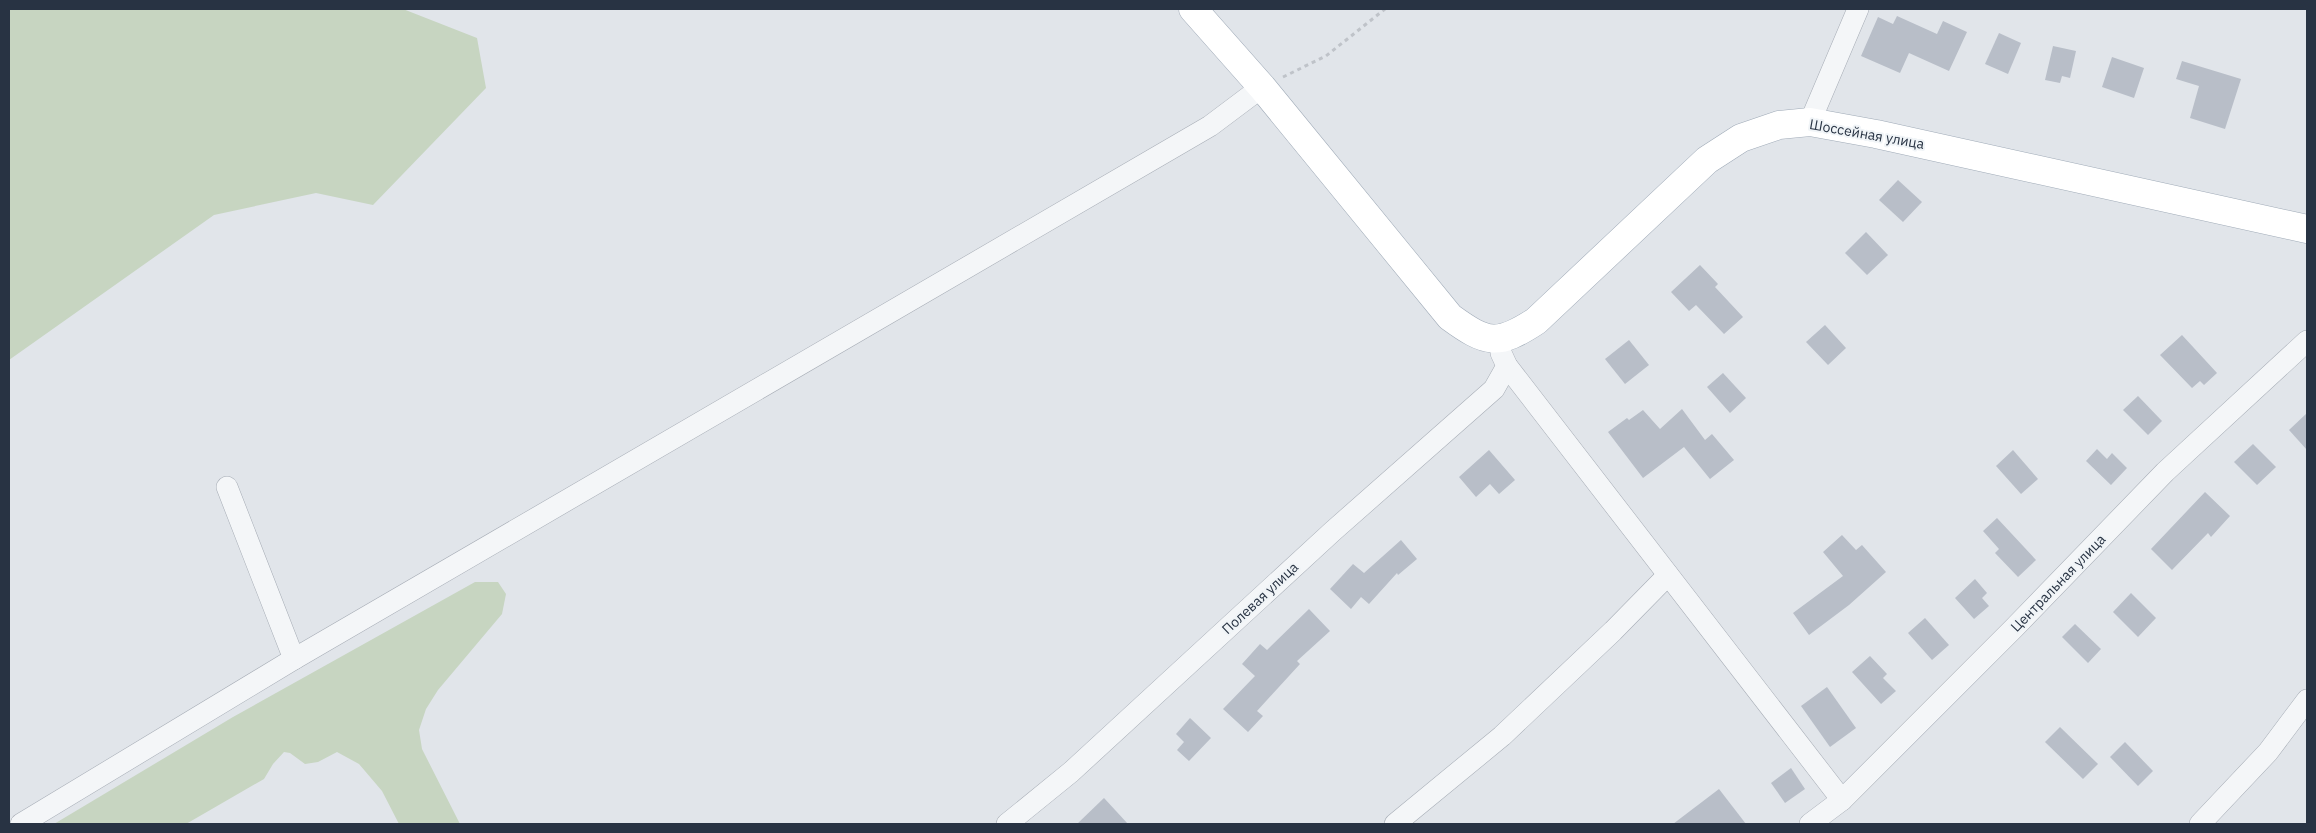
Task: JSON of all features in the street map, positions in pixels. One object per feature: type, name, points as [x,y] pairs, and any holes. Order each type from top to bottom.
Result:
[{"type":"main road","points":[[1193,9],[1262,87],[1450,317],[1474,335],[1496,339]]},
{"type":"main road","name":"Шоссейная улица","points":[[1496,339],[1515,335],[1536,321],[1707,160],[1741,138],[1779,125],[1810,122],[1876,134],[2307,229]]},
{"type":"street","points":[[1810,122],[1858,9]]},
{"type":"street","points":[[21,824],[294,660],[1210,126],[1262,87]]},
{"type":"street","points":[[1496,339],[1506,366],[1842,800]]},
{"type":"street","name":"Центральная улица","points":[[1810,824],[1842,800],[2014,628],[2165,472],[2307,341]]},
{"type":"street","name":"Полевая улица","points":[[1007,824],[1071,772],[1333,531],[1494,389],[1506,366]]},
{"type":"street","points":[[227,487],[294,660]]},
{"type":"street","points":[[1395,824],[1502,736],[1613,631],[1668,574]]},
{"type":"street","points":[[2200,824],[2268,752],[2307,700]]},
{"type":"path","points":[[1262,87],[1326,56],[1385,9]]},
{"type":"green space","points":[[9,9],[403,9],[477,38],[486,88],[373,205],[316,193],[214,215],[9,360]]},
{"type":"green space","points":[[475,582],[498,582],[506,594],[502,614],[438,690],[426,709],[419,730],[422,749],[460,824],[399,824],[382,791],[359,764],[337,752],[318,762],[305,764],[290,753],[284,752],[273,764],[264,779],[186,824],[54,824],[233,717]]},
{"type":"building","points":[[1897,16],[1937,34],[1943,21],[1967,32],[1949,71],[1909,53],[1900,73],[1861,56],[1878,17],[1893,24]]},
{"type":"building","points":[[1999,33],[2021,43],[2008,74],[1985,64]]},
{"type":"building","points":[[2053,46],[2076,51],[2070,78],[2062,76],[2060,83],[2045,80]]},
{"type":"building","points":[[2112,57],[2144,68],[2134,98],[2102,87]]},
{"type":"building","points":[[2182,61],[2241,79],[2225,129],[2190,118],[2199,86],[2176,79]]},
{"type":"building","points":[[1898,180],[1922,202],[1903,222],[1879,200]]},
{"type":"building","points":[[1866,232],[1888,255],[1867,275],[1845,253]]},
{"type":"building","points":[[1700,265],[1718,284],[1715,287],[1743,317],[1724,334],[1696,305],[1689,311],[1671,292]]},
{"type":"building","points":[[1825,325],[1846,348],[1828,365],[1806,342]]},
{"type":"building","points":[[2182,335],[2217,373],[2204,385],[2200,381],[2192,388],[2160,355]]},
{"type":"building","points":[[1629,340],[1649,365],[1625,384],[1605,359]]},
{"type":"building","points":[[1723,373],[1746,398],[1730,413],[1707,387]]},
{"type":"building","points":[[2138,396],[2162,421],[2148,435],[2123,410]]},
{"type":"building","points":[[1682,409],[1705,440],[1712,434],[1734,460],[1710,479],[1684,447],[1643,478],[1608,432],[1627,418],[1629,420],[1643,410],[1660,429]]},
{"type":"building","points":[[2307,413],[2307,450],[2289,430]]},
{"type":"building","points":[[2253,444],[2276,467],[2257,485],[2234,462]]},
{"type":"building","points":[[2097,449],[2107,459],[2112,453],[2127,468],[2111,485],[2086,461]]},
{"type":"building","points":[[1489,450],[1515,480],[1499,494],[1490,484],[1476,497],[1459,477]]},
{"type":"building","points":[[2013,450],[2038,479],[2021,494],[1996,466]]},
{"type":"building","points":[[2205,492],[2230,516],[2211,537],[2208,533],[2172,570],[2151,549]]},
{"type":"building","points":[[1997,518],[2036,560],[2018,577],[1995,553],[1999,549],[1983,531]]},
{"type":"building","points":[[1842,535],[1856,550],[1862,545],[1886,572],[1849,605],[1809,635],[1793,613],[1843,576],[1823,552]]},
{"type":"building","points":[[1401,540],[1417,559],[1398,575],[1397,573],[1369,604],[1361,597],[1351,609],[1330,589],[1353,564],[1364,573]]},
{"type":"building","points":[[1975,579],[1987,593],[1982,598],[1989,606],[1974,619],[1955,598]]},
{"type":"building","points":[[2131,593],[2156,618],[2138,637],[2113,612]]},
{"type":"building","points":[[1309,609],[1330,631],[1297,661],[1300,664],[1257,711],[1263,716],[1248,732],[1223,709],[1255,676],[1242,664],[1260,644],[1267,650]]},
{"type":"building","points":[[1925,618],[1949,645],[1932,660],[1908,633]]},
{"type":"building","points":[[2075,624],[2101,649],[2088,663],[2062,637]]},
{"type":"building","points":[[1870,656],[1887,674],[1883,678],[1896,691],[1881,704],[1852,672]]},
{"type":"building","points":[[1827,687],[1856,728],[1830,747],[1801,706]]},
{"type":"building","points":[[1190,718],[1211,738],[1189,761],[1177,750],[1184,742],[1176,734]]},
{"type":"building","points":[[2060,727],[2098,764],[2083,779],[2045,742]]},
{"type":"building","points":[[2125,742],[2153,771],[2138,786],[2110,757]]},
{"type":"building","points":[[1791,768],[1805,789],[1785,803],[1771,783]]},
{"type":"building","points":[[1719,789],[1746,824],[1673,824]]},
{"type":"building","points":[[1104,798],[1128,824],[1077,824]]}]
